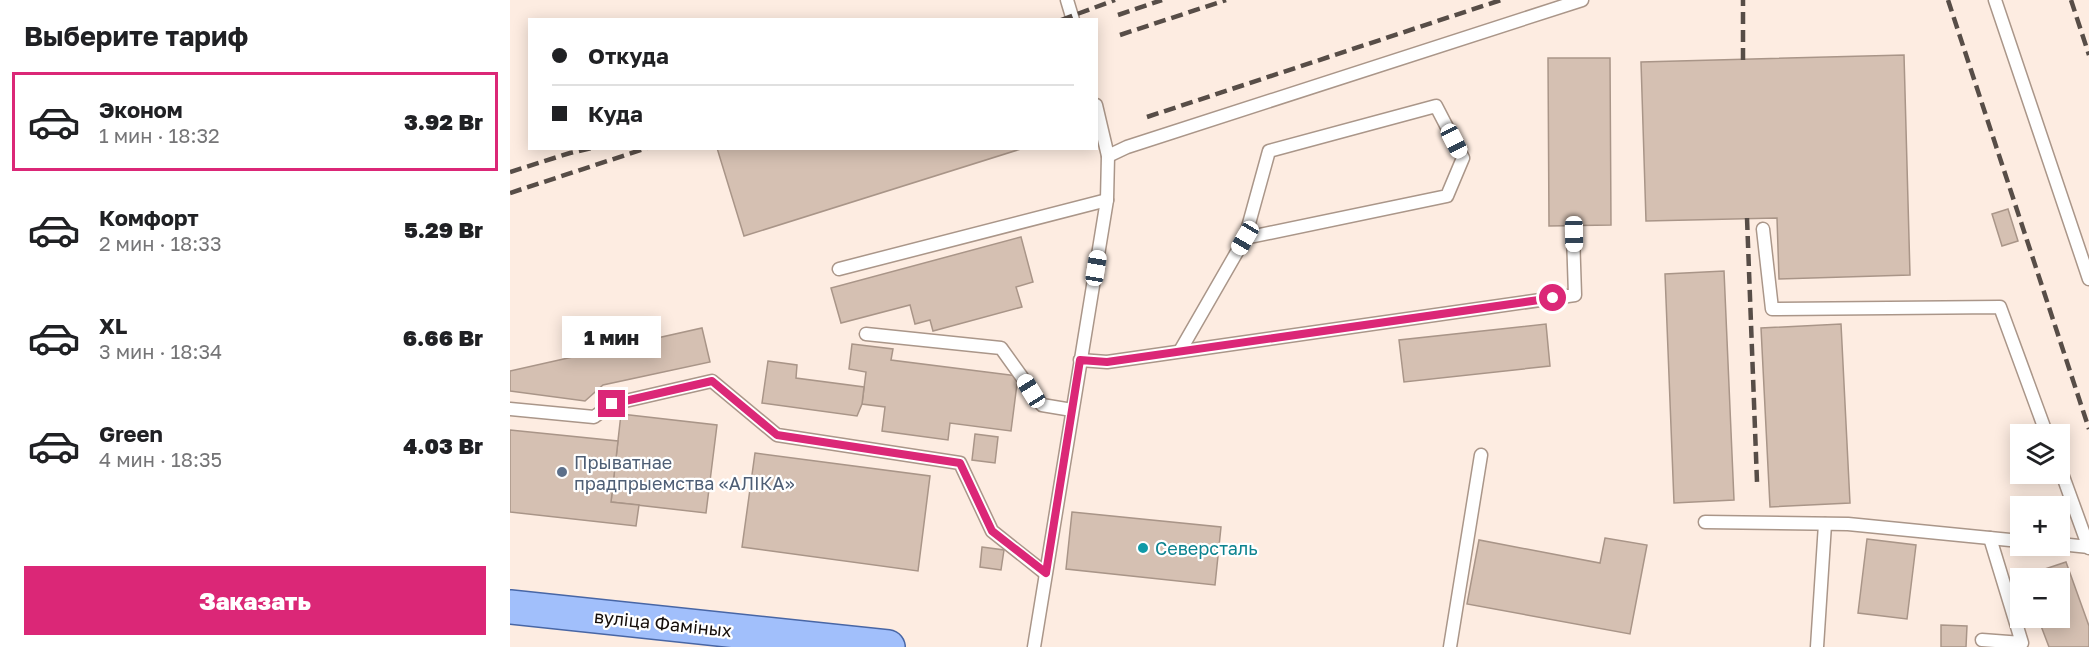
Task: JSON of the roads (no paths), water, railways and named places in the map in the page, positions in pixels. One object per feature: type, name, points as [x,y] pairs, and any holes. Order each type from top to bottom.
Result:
[{"type":"main road","name":"вуліца Фаміных","points":[[510,607],[888,647]]},
{"type":"lane","points":[[1067,0],[1072,18]]},
{"type":"lane","points":[[1108,156],[1127,147],[1582,0]]},
{"type":"lane","points":[[1995,0],[2089,279]]},
{"type":"lane","points":[[1180,351],[1245,238],[1269,151],[1436,106],[1463,158],[1447,196],[1245,238]]},
{"type":"lane","points":[[1034,647],[1107,200],[1108,156],[1098,114]]},
{"type":"lane","points":[[839,269],[1107,200]]},
{"type":"lane","points":[[1763,229],[1772,309],[2000,307],[2043,424]]},
{"type":"lane","points":[[1080,360],[1107,362],[1575,295],[1574,234]]},
{"type":"lane","points":[[866,334],[1001,348],[1042,405],[1072,410]]},
{"type":"lane","points":[[510,409],[594,417],[612,404],[712,381],[777,435],[960,463],[992,531],[1046,573]]},
{"type":"lane","points":[[1450,647],[1481,456]]},
{"type":"lane","points":[[2066,484],[2089,548],[2070,545]]},
{"type":"lane","points":[[1705,522],[1848,524],[2010,539]]},
{"type":"lane","points":[[1817,647],[1825,524]]},
{"type":"lane","points":[[1982,640],[2022,643],[1990,538]]},
{"type":"railway","points":[[1066,18],[1115,0]]},
{"type":"railway","points":[[1118,15],[1162,0]]},
{"type":"railway","points":[[1120,35],[1226,0]]},
{"type":"railway","points":[[1147,117],[1501,0]]},
{"type":"railway","points":[[1743,0],[1743,60]]},
{"type":"railway","points":[[1948,0],[2089,429]]},
{"type":"railway","points":[[2071,0],[2089,55]]},
{"type":"railway","points":[[510,172],[583,150]]},
{"type":"railway","points":[[510,193],[641,150]]},
{"type":"railway","points":[[1747,218],[1757,482]]},
{"type":"place","name":"Прыватнае прадпрыемства «АЛІКА»","points":[[562,472]]},
{"type":"place","name":"Северсталь","points":[[1143,548]]}]
